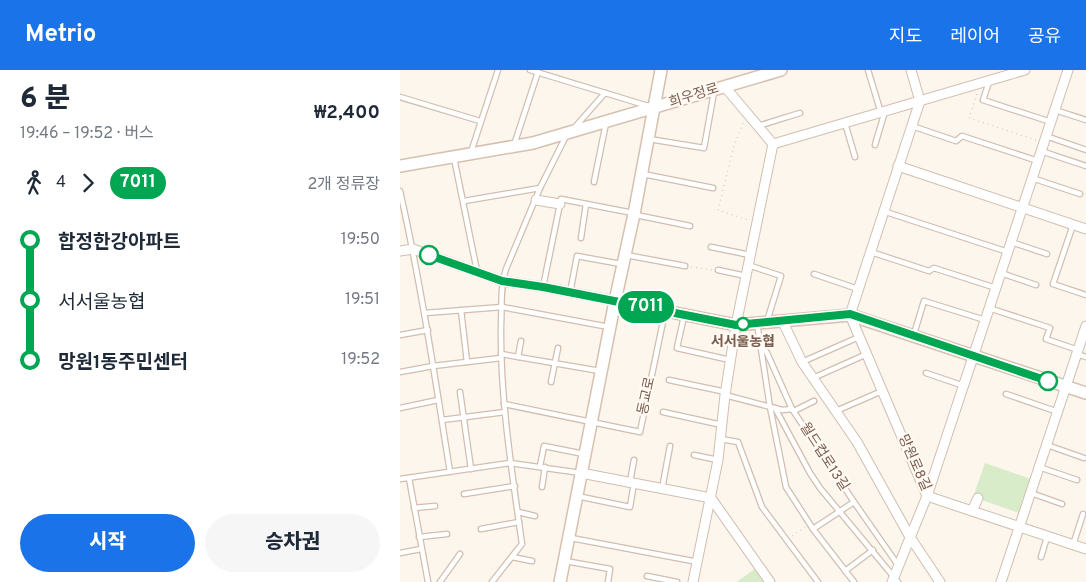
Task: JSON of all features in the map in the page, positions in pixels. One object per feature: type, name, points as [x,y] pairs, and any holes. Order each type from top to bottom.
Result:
[{"type":"street","points":[[560,582],[661,70]]},
{"type":"street","name":"희우정로","points":[[400,166],[533,143],[781,70]]},
{"type":"street","points":[[850,314],[920,100],[911,70]]},
{"type":"street","points":[[773,144],[1025,70]]},
{"type":"street","points":[[895,580],[898,565],[927,496],[1068,70]]},
{"type":"street","points":[[720,88],[749,115],[773,144]]},
{"type":"street","points":[[693,582],[718,460],[725,393],[736,325],[773,144]]},
{"type":"street","points":[[898,166],[1086,229]]},
{"type":"street","points":[[536,200],[560,204]]},
{"type":"street","points":[[400,251],[413,249],[502,281],[543,287],[736,325],[850,314],[1086,393]]},
{"type":"street","name":"망원로8길","points":[[850,314],[927,496],[1086,550]]},
{"type":"street","points":[[782,320],[802,362],[856,442],[910,537],[940,582]]},
{"type":"street","points":[[1001,582],[1058,412],[1081,353],[1086,326]]},
{"type":"street","points":[[581,473],[711,498],[770,582]]},
{"type":"street","points":[[972,511],[978,498]]},
{"type":"lane","points":[[471,154],[480,121],[498,70]]},
{"type":"lane","points":[[530,70],[654,108]]},
{"type":"lane","points":[[868,70],[883,112],[875,145]]},
{"type":"lane","points":[[514,146],[538,72]]},
{"type":"lane","points":[[984,82],[983,100],[1051,122]]},
{"type":"lane","points":[[648,139],[704,148],[720,88]]},
{"type":"lane","points":[[492,582],[522,544],[515,486],[510,463],[504,404],[501,356],[502,281],[540,188],[569,133],[605,93]]},
{"type":"lane","points":[[400,97],[480,121]]},
{"type":"lane","points":[[1055,110],[1086,120]]},
{"type":"lane","points":[[758,126],[800,113]]},
{"type":"lane","points":[[594,182],[606,122]]},
{"type":"lane","points":[[845,124],[855,157]]},
{"type":"lane","points":[[912,126],[956,141],[962,136],[1038,162]]},
{"type":"lane","points":[[1044,144],[1086,150]]},
{"type":"lane","points":[[1044,144],[1086,166]]},
{"type":"lane","points":[[454,156],[477,272]]},
{"type":"lane","points":[[642,174],[713,188]]},
{"type":"lane","points":[[1032,178],[1080,194]]},
{"type":"lane","points":[[464,201],[540,188]]},
{"type":"lane","points":[[400,191],[425,313],[450,472]]},
{"type":"lane","points":[[543,287],[561,199],[690,226]]},
{"type":"lane","points":[[581,238],[586,204]]},
{"type":"lane","points":[[883,211],[1008,252]]},
{"type":"lane","points":[[1073,225],[1053,284],[1086,295]]},
{"type":"lane","points":[[1011,242],[1046,254]]},
{"type":"lane","points":[[711,247],[750,255]]},
{"type":"lane","points":[[870,252],[929,271],[934,268],[996,288]]},
{"type":"lane","points":[[570,293],[577,256],[685,266]]},
{"type":"lane","points":[[748,265],[781,276],[762,322],[760,343],[786,487],[809,524],[854,582]]},
{"type":"lane","points":[[718,270],[746,276]]},
{"type":"lane","points":[[1001,273],[1036,285]]},
{"type":"lane","points":[[814,274],[858,289]]},
{"type":"lane","points":[[913,336],[924,301],[985,320]]},
{"type":"lane","points":[[425,313],[502,307],[610,327]]},
{"type":"lane","points":[[989,308],[1050,328],[1046,339],[1081,353]]},
{"type":"lane","points":[[461,310],[467,362]]},
{"type":"lane","name":"동교로","points":[[504,404],[640,432],[665,311]]},
{"type":"lane","points":[[684,315],[677,348],[730,360]]},
{"type":"lane","points":[[400,335],[428,330]]},
{"type":"lane","points":[[802,362],[859,337]]},
{"type":"lane","points":[[518,357],[521,341]]},
{"type":"lane","name":"월드컵로13길","points":[[760,343],[767,353],[793,410],[898,565]]},
{"type":"lane","points":[[552,382],[558,348]]},
{"type":"lane","points":[[813,378],[867,354]]},
{"type":"lane","points":[[400,372],[501,356],[518,357],[601,371]]},
{"type":"lane","points":[[926,373],[964,386]]},
{"type":"lane","points":[[670,380],[725,393],[782,410],[793,410],[814,401]]},
{"type":"lane","points":[[836,411],[882,391]]},
{"type":"lane","points":[[460,392],[471,469]]},
{"type":"lane","points":[[1006,394],[1058,412]]},
{"type":"lane","points":[[400,408],[438,400]]},
{"type":"lane","points":[[772,408],[810,473],[839,512],[873,550],[895,580]]},
{"type":"lane","points":[[442,420],[505,412]]},
{"type":"lane","points":[[663,412],[722,425]]},
{"type":"lane","points":[[721,440],[738,442],[762,507],[818,582]]},
{"type":"lane","points":[[1047,445],[1084,458]]},
{"type":"lane","points":[[542,487],[544,446],[585,454]]},
{"type":"lane","points":[[662,489],[670,446]]},
{"type":"lane","points":[[694,455],[718,460]]},
{"type":"lane","points":[[577,496],[630,507],[634,460]]},
{"type":"lane","points":[[400,480],[510,463],[581,473]]},
{"type":"lane","points":[[1039,467],[1077,480]]},
{"type":"lane","points":[[409,478],[427,582]]},
{"type":"lane","points":[[464,494],[515,486]]},
{"type":"lane","points":[[1031,494],[1062,504]]},
{"type":"lane","points":[[813,529],[854,502]]},
{"type":"lane","points":[[414,508],[435,506]]},
{"type":"lane","points":[[518,512],[535,516]]},
{"type":"lane","points":[[1073,545],[1083,514]]},
{"type":"lane","points":[[481,529],[519,522]]},
{"type":"lane","points":[[419,537],[447,534]]},
{"type":"lane","points":[[1041,557],[1047,537]]},
{"type":"lane","points":[[569,538],[698,562]]},
{"type":"lane","points":[[400,553],[421,549]]},
{"type":"lane","points":[[845,571],[873,550]]},
{"type":"lane","points":[[440,582],[460,554]]},
{"type":"lane","points":[[512,557],[532,561]]},
{"type":"lane","points":[[565,560],[610,569],[608,582]]},
{"type":"lane","points":[[647,576],[677,582]]},
{"type":"path","points":[[984,82],[969,118],[1044,144]]},
{"type":"path","points":[[749,115],[741,126],[734,146],[718,210],[757,222]]},
{"type":"path","points":[[685,266],[718,270]]},
{"type":"path","points":[[787,541],[809,524]]},
{"type":"green space","points":[[985,463],[1031,479],[1019,513],[973,497]]},
{"type":"green space","points":[[756,568],[765,582],[737,582],[739,580]]},
{"type":"bus line","name":"7011","points":[[429,255],[502,281],[543,287],[736,325],[850,314],[1048,381]]},
{"type":"place","name":"서서울농협","points":[[743,324]]}]
